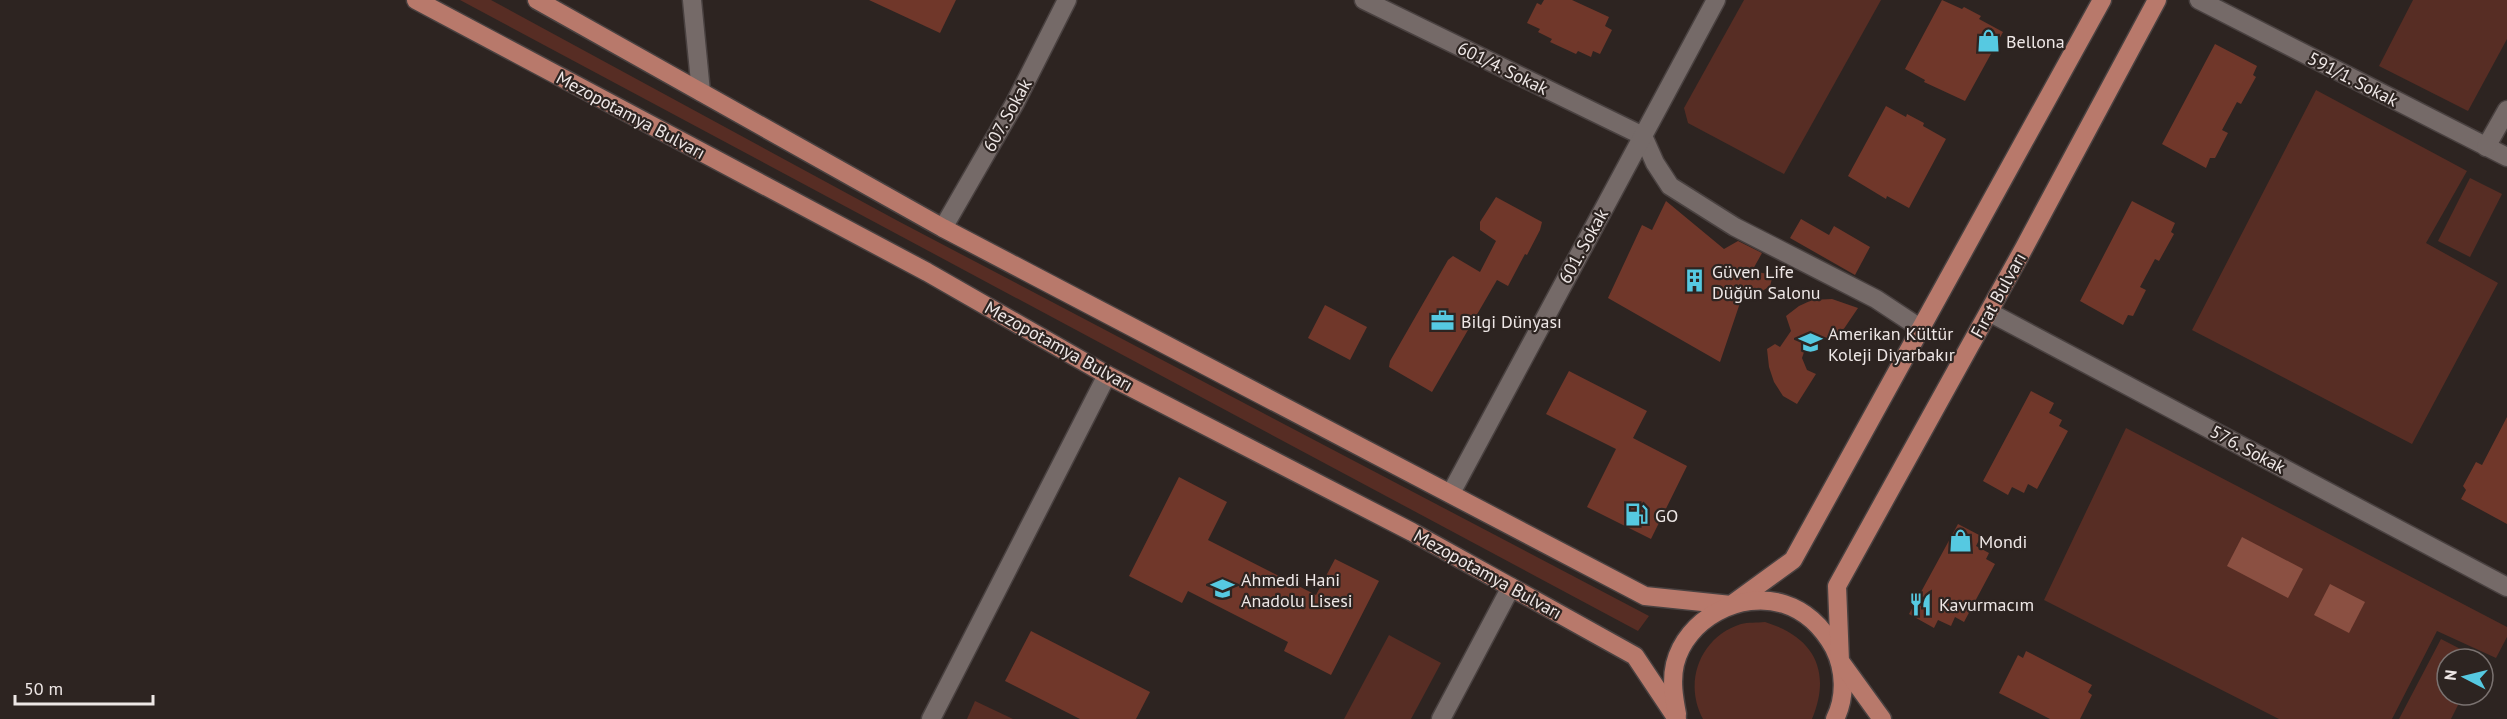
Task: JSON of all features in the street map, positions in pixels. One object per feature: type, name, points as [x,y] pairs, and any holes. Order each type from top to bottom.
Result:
[{"type":"main road","name":"Mezopotamya Bulvarı","points":[[416,0],[927,272],[1107,375],[1412,531],[1635,656],[1677,719]]},
{"type":"main road","points":[[537,0],[943,228],[1645,597],[1731,605],[1758,600],[1784,604],[1808,616],[1826,635],[1840,661],[1882,719]]},
{"type":"main road","points":[[1677,719],[1673,692],[1675,663],[1687,638],[1706,617],[1731,605],[1793,560],[2102,0]]},
{"type":"main road","name":"Fırat Bulvarı","points":[[1835,719],[1839,711],[1843,685],[1837,586],[1989,312],[2157,0]]},
{"type":"street","points":[[692,0],[701,92]]},
{"type":"street","name":"607. Sokak","points":[[943,228],[1015,103],[1067,0]]},
{"type":"street","name":"601/4. Sokak","points":[[1364,0],[1643,136]]},
{"type":"street","name":"601. Sokak","points":[[1451,493],[1716,0]]},
{"type":"street","name":"591/1. Sokak","points":[[2199,0],[2507,157]]},
{"type":"street","points":[[2486,147],[2507,110]]},
{"type":"street","points":[[1643,136],[1670,186],[1735,227],[1876,299],[1920,328]]},
{"type":"street","name":"576. Sokak","points":[[1989,312],[2507,587]]},
{"type":"street","points":[[931,719],[1107,375]]},
{"type":"street","points":[[1441,719],[1511,587]]},
{"type":"shaded area","points":[[460,0],[491,0],[898,221],[1649,616],[1638,631]]},
{"type":"shaded area","points":[[1744,0],[1881,0],[1784,174],[1688,123],[1684,108]]},
{"type":"shaded area","points":[[2413,0],[2507,0],[2507,39],[2468,111],[2379,66]]},
{"type":"shaded area","points":[[2316,90],[2467,171],[2426,243],[2498,283],[2412,444],[2192,330]]},
{"type":"shaded area","points":[[2470,178],[2502,194],[2470,257],[2438,241]]},
{"type":"shaded area","points":[[2126,428],[2507,627],[2507,637],[2496,658],[2495,647],[2472,647],[2437,631],[2392,719],[2279,719],[2044,600]]},
{"type":"shaded area","points":[[2242,537],[2303,569],[2288,598],[2227,566]]},
{"type":"shaded area","points":[[2330,584],[2365,602],[2349,633],[2314,615]]},
{"type":"shaded area","points":[[1765,622],[1796,637],[1807,647],[1814,658],[1819,671],[1820,686],[1818,702],[1812,719],[1703,719],[1697,705],[1695,676],[1706,650],[1727,630],[1744,623]]},
{"type":"shaded area","points":[[1389,635],[1441,663],[1411,719],[1344,719]]},
{"type":"shaded area","points":[[2441,639],[2457,647],[2437,647]]},
{"type":"shaded area","points":[[2435,650],[2435,707],[2457,707],[2451,719],[2399,719]]},
{"type":"shaded area","points":[[975,701],[1013,719],[967,719]]},
{"type":"building","points":[[869,0],[956,0],[940,33]]},
{"type":"building","points":[[1544,0],[1572,0],[1609,17],[1605,26],[1612,30],[1600,54],[1593,51],[1591,57],[1578,51],[1576,54],[1550,42],[1552,39],[1538,32],[1540,29],[1527,23],[1537,3],[1541,5]]},
{"type":"building","points":[[1942,0],[1962,9],[1964,7],[1981,16],[1979,19],[2003,32],[1965,101],[1924,82],[1925,80],[1905,69]]},
{"type":"building","points":[[2215,44],[2257,66],[2253,75],[2256,77],[2241,104],[2237,102],[2222,130],[2228,133],[2215,158],[2210,158],[2206,168],[2162,144]]},
{"type":"building","points":[[1886,106],[1906,117],[1907,114],[1924,123],[1923,126],[1946,139],[1909,208],[1887,196],[1886,199],[1848,176]]},
{"type":"building","name":"Bilgi Dünyası","points":[[1496,197],[1542,222],[1540,230],[1508,286],[1497,280],[1432,392],[1389,367],[1390,361],[1448,260],[1453,256],[1480,272],[1496,241],[1480,230],[1480,222]]},
{"type":"building","name":"Güven Life Düğün Salonu","points":[[1666,201],[1724,249],[1738,241],[1762,253],[1752,271],[1773,275],[1770,286],[1753,297],[1742,297],[1720,362],[1608,298],[1642,225],[1652,230]]},
{"type":"building","points":[[2132,201],[2175,223],[2171,232],[2174,234],[2159,261],[2155,259],[2140,287],[2146,290],[2133,316],[2128,315],[2123,325],[2080,301]]},
{"type":"building","points":[[1801,219],[1829,235],[1834,226],[1870,247],[1855,275],[1790,238]]},
{"type":"building","points":[[1832,299],[1858,308],[1837,339],[1813,339],[1805,349],[1802,358],[1807,370],[1816,374],[1797,404],[1783,396],[1774,382],[1767,349],[1775,344],[1780,347],[1791,331],[1786,316],[1799,306],[1812,300]]},
{"type":"building","points":[[1325,305],[1367,327],[1350,360],[1308,338]]},
{"type":"building","points":[[1569,371],[1647,411],[1633,438],[1687,466],[1651,539],[1587,507],[1616,449],[1546,414]]},
{"type":"building","points":[[2031,391],[2054,403],[2049,413],[2062,420],[2059,426],[2068,431],[2037,489],[2028,484],[2024,493],[2012,487],[2008,495],[1983,481]]},
{"type":"building","points":[[2507,417],[2507,524],[2461,499],[2466,490],[2463,486],[2476,462],[2482,465]]},
{"type":"building","points":[[1179,477],[1227,502],[1208,540],[1316,595],[1335,559],[1379,581],[1331,675],[1284,651],[1288,642],[1188,591],[1182,603],[1129,576]]},
{"type":"building","points":[[1958,524],[1981,536],[1976,546],[1989,553],[1986,559],[1995,564],[1964,622],[1955,617],[1951,626],[1938,620],[1934,628],[1909,614]]},
{"type":"building","points":[[1031,631],[1150,692],[1136,719],[1080,719],[1005,681]]},
{"type":"building","points":[[2026,651],[2092,685],[2088,692],[2092,695],[2080,719],[2050,719],[1999,693],[2018,655],[2023,658]]},
{"type":"place","name":"Bellona","points":[[1988,41]]},
{"type":"place","name":"Güven Life Düğün Salonu","points":[[1694,281]]},
{"type":"place","name":"Bilgi Dünyası","points":[[1443,321]]},
{"type":"place","name":"Amerikan Kültür Koleji Diyarbakır","points":[[1810,343]]},
{"type":"place","name":"GO","points":[[1637,515]]},
{"type":"place","name":"Mondi","points":[[1961,541]]},
{"type":"place","name":"Ahmedi Hani Anadolu Lisesi","points":[[1223,589]]},
{"type":"place","name":"Kavurmacım","points":[[1921,604]]}]
